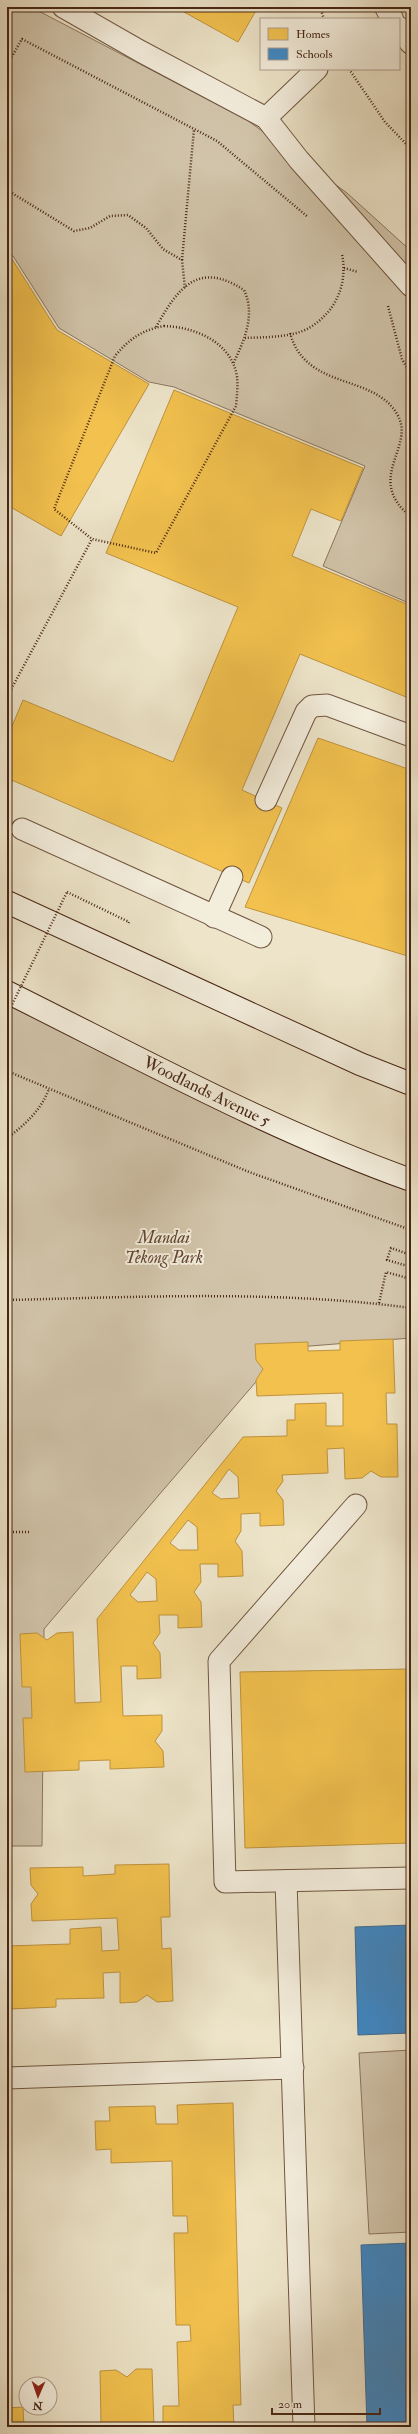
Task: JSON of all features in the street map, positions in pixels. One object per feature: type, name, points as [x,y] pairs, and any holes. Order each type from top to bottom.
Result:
[{"type":"main road","points":[[400,28],[411,43]]},
{"type":"main road","points":[[7,902],[360,1064],[411,1084]]},
{"type":"main road","name":"Woodlands Avenue 5","points":[[7,992],[255,1117],[371,1166],[411,1180]]},
{"type":"lane","points":[[63,7],[140,51],[266,118],[299,160],[411,286]]},
{"type":"lane","points":[[266,118],[316,70]]},
{"type":"lane","points":[[266,800],[306,712],[312,706],[328,704],[411,736]]},
{"type":"lane","points":[[22,829],[261,937]]},
{"type":"lane","points":[[214,917],[232,877]]},
{"type":"lane","points":[[356,1505],[219,1661],[225,1882],[411,1878]]},
{"type":"lane","points":[[286,1881],[304,2427]]},
{"type":"lane","points":[[7,2078],[293,2068]]},
{"type":"path","points":[[320,7],[324,18]]},
{"type":"path","points":[[7,65],[22,39],[217,141],[313,222]]},
{"type":"path","points":[[350,70],[385,122],[411,149]]},
{"type":"path","points":[[185,288],[182,260],[194,129]]},
{"type":"path","points":[[7,190],[74,231],[90,228],[110,216],[128,215],[146,228],[163,249],[182,260]]},
{"type":"path","points":[[245,338],[290,333],[309,328],[330,309],[341,290],[344,268],[341,253],[338,248]]},
{"type":"path","points":[[344,268],[361,273]]},
{"type":"path","points":[[156,328],[167,307],[185,288],[205,277],[225,278],[244,290],[250,309],[245,338],[233,365]]},
{"type":"path","points":[[387,303],[402,359],[411,375]]},
{"type":"path","points":[[181,327],[209,337],[226,352],[233,365],[237,377],[236,406],[156,553],[92,538],[54,509],[115,356],[125,343],[141,332],[156,328],[181,327]]},
{"type":"path","points":[[290,333],[299,352],[315,368],[342,382],[375,392],[398,415],[402,433],[393,460],[391,485],[395,502],[411,517]]},
{"type":"path","points":[[7,697],[92,538]]},
{"type":"path","points":[[7,1015],[67,892]]},
{"type":"path","points":[[7,1071],[249,1172],[411,1230]]},
{"type":"path","points":[[7,1138],[19,1129],[44,1104],[49,1089]]},
{"type":"path","points":[[411,1255],[391,1248],[387,1260],[411,1267]]},
{"type":"path","points":[[379,1303],[386,1272],[411,1279]]},
{"type":"path","points":[[7,1300],[162,1296],[350,1300],[411,1308]]},
{"type":"path","points":[[7,1532],[30,1532]]},
{"type":"green space","points":[[7,7],[31,7],[247,120],[347,193],[411,251],[411,604],[323,566],[365,466],[174,387],[149,382],[59,328],[13,256],[7,255]]},
{"type":"green space","name":"Mandai Tekong Park","points":[[7,992],[411,1182],[411,1338],[285,1348],[44,1629],[42,1846],[7,1846]]},
{"type":"green space","points":[[411,2050],[411,2232],[369,2234],[359,2053]]},
{"type":"building: Homes","points":[[175,7],[258,7],[238,42]]},
{"type":"building: Homes","points":[[12,259],[57,330],[149,384],[61,536],[7,505],[7,262]]},
{"type":"building: Homes","points":[[174,390],[363,468],[341,521],[311,509],[292,556],[411,606],[411,699],[300,654],[242,790],[282,808],[249,883],[7,778],[7,738],[23,700],[173,762],[238,607],[106,553]]},
{"type":"building: Homes","points":[[318,738],[411,770],[411,957],[245,907]]},
{"type":"building: Homes","points":[[393,1339],[395,1393],[386,1393],[387,1424],[397,1424],[398,1477],[381,1477],[371,1471],[362,1478],[345,1479],[344,1448],[327,1449],[328,1473],[282,1475],[283,1481],[276,1491],[283,1500],[284,1525],[260,1526],[260,1513],[241,1514],[241,1531],[235,1541],[242,1551],[243,1576],[218,1577],[218,1564],[200,1564],[201,1582],[194,1592],[201,1602],[202,1627],[178,1628],[178,1615],[159,1615],[160,1633],[153,1643],[160,1653],[161,1678],[137,1679],[137,1666],[121,1666],[123,1716],[162,1715],[162,1731],[155,1741],[163,1751],[164,1767],[110,1769],[110,1760],[79,1761],[79,1770],[25,1772],[23,1718],[32,1718],[31,1687],[22,1687],[20,1634],[37,1633],[47,1640],[57,1633],[73,1632],[75,1703],[101,1702],[97,1619],[243,1437],[287,1436],[287,1420],[295,1420],[295,1404],[326,1403],[326,1426],[343,1426],[343,1393],[257,1396],[256,1380],[263,1369],[256,1360],[255,1344],[308,1342],[308,1351],[340,1350],[340,1341]],"holes":[[[229,1469],[238,1477],[239,1498],[221,1499],[212,1493]],[[188,1520],[197,1527],[198,1550],[179,1550],[170,1543]],[[147,1572],[156,1579],[157,1601],[138,1602],[130,1595]]]},
{"type":"building: Homes","points":[[411,1669],[411,1843],[245,1848],[240,1672]]},
{"type":"building: Homes","points":[[169,1864],[170,1917],[161,1917],[162,1949],[171,1948],[173,2001],[157,2002],[147,1995],[137,2002],[120,2003],[120,1972],[103,1973],[104,1998],[56,1999],[56,2007],[9,2009],[7,1946],[70,1944],[70,1929],[101,1927],[102,1951],[119,1950],[117,1918],[32,1921],[31,1904],[38,1894],[31,1885],[30,1868],[83,1867],[83,1876],[115,1874],[115,1865]]},
{"type":"building: Homes","points":[[233,2103],[241,2405],[233,2405],[234,2427],[163,2427],[163,2406],[179,2406],[177,2342],[191,2341],[190,2325],[176,2325],[174,2233],[188,2233],[187,2216],[173,2216],[172,2161],[111,2163],[111,2149],[96,2150],[95,2121],[110,2121],[109,2107],[155,2106],[156,2124],[178,2124],[177,2105]]},
{"type":"building: Homes","points":[[136,2369],[152,2369],[154,2427],[111,2427],[110,2423],[101,2423],[100,2371],[116,2370],[127,2377]]},
{"type":"building: Homes","points":[[18,2407],[18,2416],[23,2416],[24,2427],[7,2427],[7,2408]]},
{"type":"building: Schools","points":[[411,1925],[411,2033],[358,2035],[355,1927]]},
{"type":"building: Schools","points":[[411,2243],[411,2427],[367,2427],[361,2245]]}]
